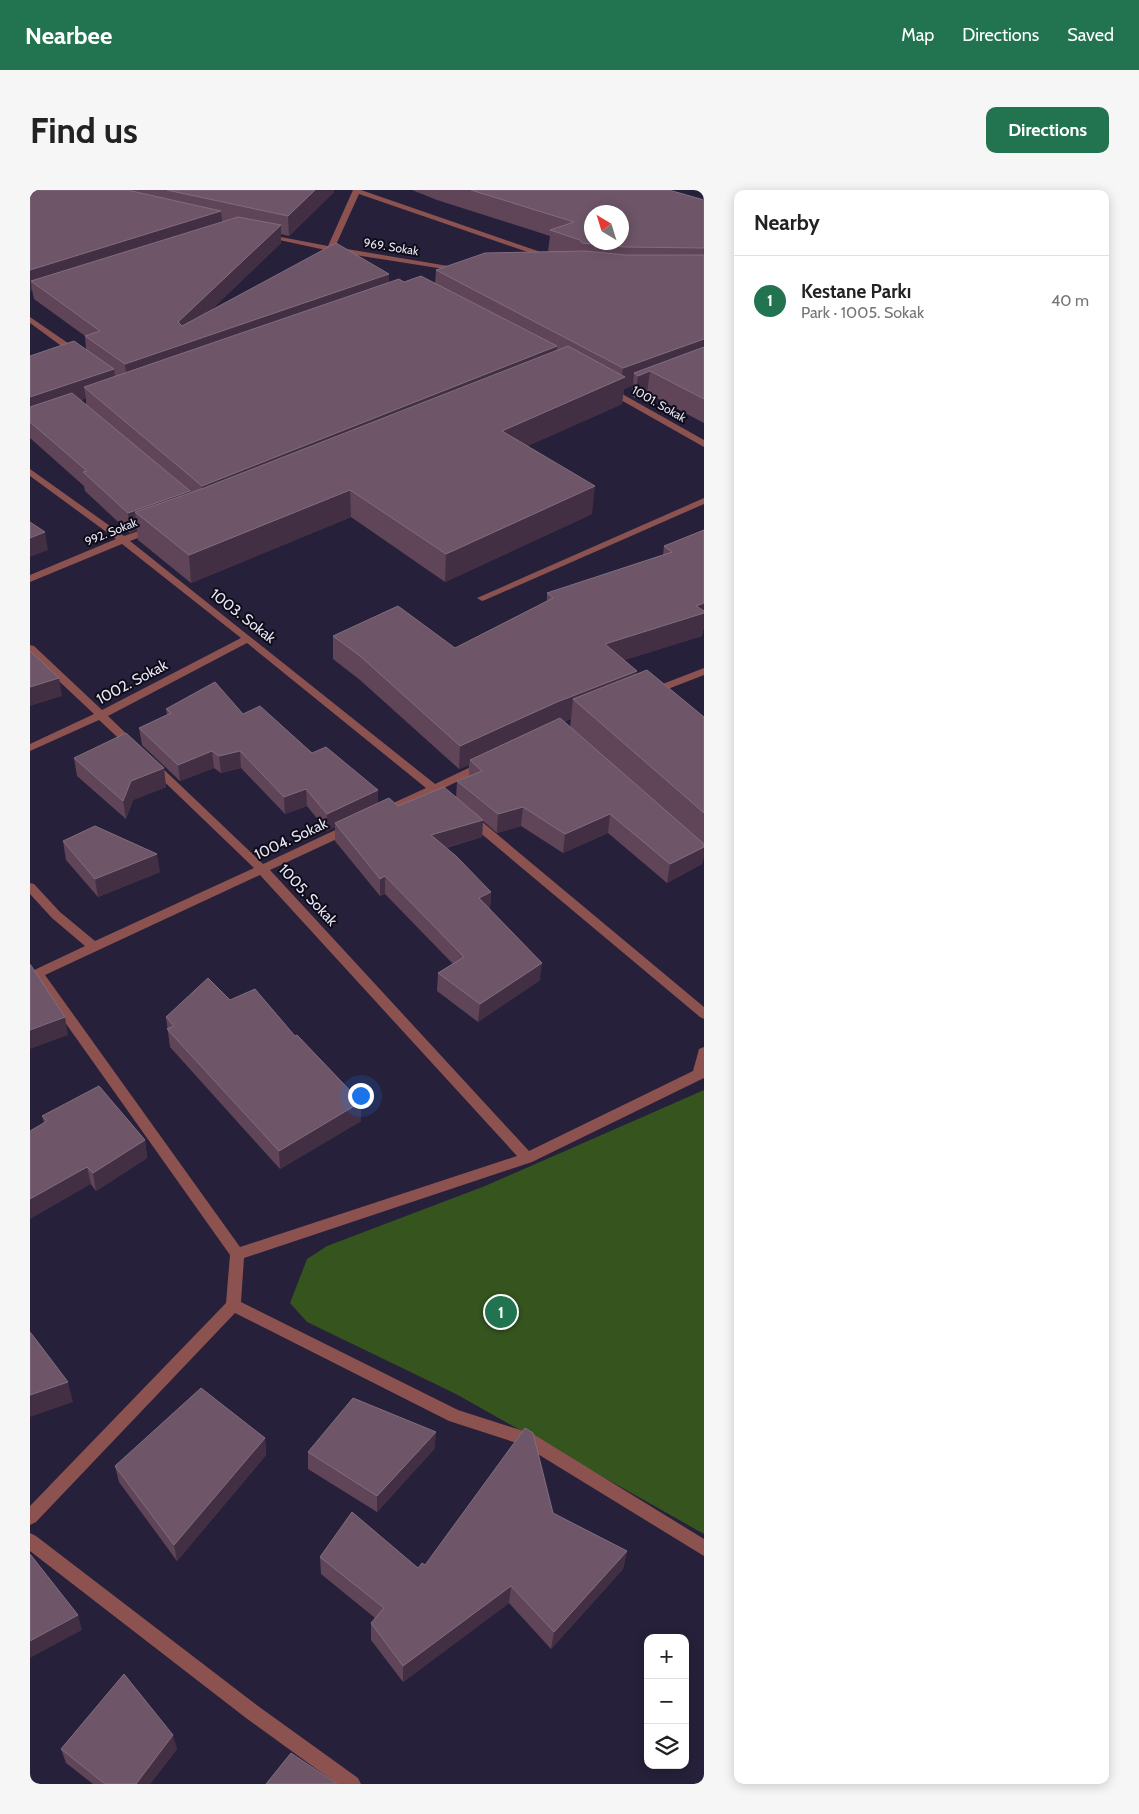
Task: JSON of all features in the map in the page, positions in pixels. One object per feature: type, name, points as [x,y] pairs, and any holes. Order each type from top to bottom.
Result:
[{"type":"street","points":[[330,249],[357,191],[555,258]]},
{"type":"street","name":"969. Sokak","points":[[255,234],[330,249],[465,270],[449,276]]},
{"type":"street","points":[[30,319],[74,355],[86,360]]},
{"type":"street","name":"1001. Sokak","points":[[596,383],[624,394],[704,444]]},
{"type":"street","name":"1003. Sokak","points":[[30,472],[122,540],[247,639],[274,658],[434,788],[704,1014]]},
{"type":"street","points":[[482,598],[704,501]]},
{"type":"street","name":"992. Sokak","points":[[30,580],[122,540],[166,524]]},
{"type":"street","name":"1002. Sokak","points":[[30,748],[101,715],[247,639]]},
{"type":"street","name":"1005. Sokak","points":[[30,648],[262,869],[527,1158]]},
{"type":"street","points":[[641,696],[704,671]]},
{"type":"street","points":[[374,817],[497,759]]},
{"type":"street","name":"1004. Sokak","points":[[33,975],[357,825]]},
{"type":"street","points":[[30,887],[56,915],[94,948]]},
{"type":"street","points":[[30,1517],[233,1305],[238,1254],[33,975]]},
{"type":"street","points":[[238,1254],[527,1158],[701,1073],[704,1052]]},
{"type":"street","points":[[233,1305],[454,1416],[527,1439],[704,1548]]},
{"type":"street","points":[[30,1542],[252,1712],[352,1784]]},
{"type":"green space","points":[[704,1090],[704,1534],[456,1394],[307,1322],[290,1303],[307,1259],[327,1246],[485,1186]]},
{"type":"building","points":[[30,190],[129,190],[221,211],[30,270]]},
{"type":"building","points":[[167,190],[315,190],[288,216]]},
{"type":"building","points":[[471,190],[669,190],[704,200],[704,248],[629,247],[629,205],[584,205],[584,243],[580,240],[550,230],[574,222]]},
{"type":"building","points":[[238,217],[281,225],[178,322],[182,326],[336,243],[389,274],[125,364],[85,336],[100,331],[31,281]]},
{"type":"building","points":[[585,251],[625,255],[704,255],[704,339],[623,368],[436,270],[485,253]]},
{"type":"building","points":[[421,276],[557,346],[202,486],[84,387],[399,279],[404,282]]},
{"type":"building","points":[[74,341],[114,369],[30,397],[30,356]]},
{"type":"building","points":[[568,346],[625,377],[502,431],[595,486],[446,554],[350,490],[189,555],[135,512],[204,488]]},
{"type":"building","points":[[704,347],[704,399],[650,371],[638,376],[634,373]]},
{"type":"building","points":[[72,393],[190,491],[128,513],[83,472],[87,471],[30,422],[30,407]]},
{"type":"building","points":[[30,522],[45,532],[30,538]]},
{"type":"building","points":[[704,530],[704,603],[696,606],[704,611],[704,613],[605,644],[637,671],[557,702],[460,746],[360,656],[333,636],[398,606],[455,648],[553,598],[547,593],[672,552],[664,546]]},
{"type":"building","points":[[30,651],[59,678],[30,687]]},
{"type":"building","points":[[647,670],[704,717],[704,813],[573,699]]},
{"type":"building","points":[[215,682],[243,714],[260,706],[312,753],[326,747],[378,790],[327,814],[306,789],[284,797],[240,751],[219,756],[212,751],[178,765],[139,728],[171,713],[166,709]]},
{"type":"building","points":[[560,718],[704,844],[704,847],[670,864],[610,814],[565,834],[523,807],[498,814],[457,781],[482,771],[470,760]]},
{"type":"building","points":[[126,733],[164,768],[131,781],[123,801],[74,758]]},
{"type":"building","points":[[444,787],[483,820],[431,835],[456,856],[491,892],[479,898],[542,963],[480,1004],[438,973],[464,957],[385,876],[380,879],[335,823],[389,798],[398,806]]},
{"type":"building","points":[[95,826],[157,854],[95,879],[63,841]]},
{"type":"building","points":[[30,964],[65,1017],[30,1030]]},
{"type":"building","points":[[208,978],[230,1000],[255,989],[295,1036],[297,1035],[361,1102],[279,1151],[167,1029],[174,1026],[166,1017]]},
{"type":"building","points":[[99,1086],[145,1140],[93,1173],[87,1167],[30,1199],[30,1131],[47,1121],[42,1116]]},
{"type":"building","points":[[30,1332],[68,1382],[30,1395]]},
{"type":"building","points":[[201,1388],[265,1438],[174,1545],[115,1466]]},
{"type":"building","points":[[353,1398],[436,1432],[377,1496],[308,1452]]},
{"type":"building","points":[[525,1428],[533,1433],[553,1513],[627,1551],[554,1632],[511,1586],[403,1666],[371,1623],[384,1608],[320,1557],[352,1512],[418,1568],[422,1563],[425,1565]]},
{"type":"building","points":[[30,1554],[78,1615],[30,1641]]},
{"type":"building","points":[[124,1674],[173,1735],[136,1784],[105,1784],[61,1749]]},
{"type":"building","points":[[291,1753],[337,1784],[266,1784]]},
{"type":"place","name":"Kestane Parkı","points":[[501,1312]]}]
